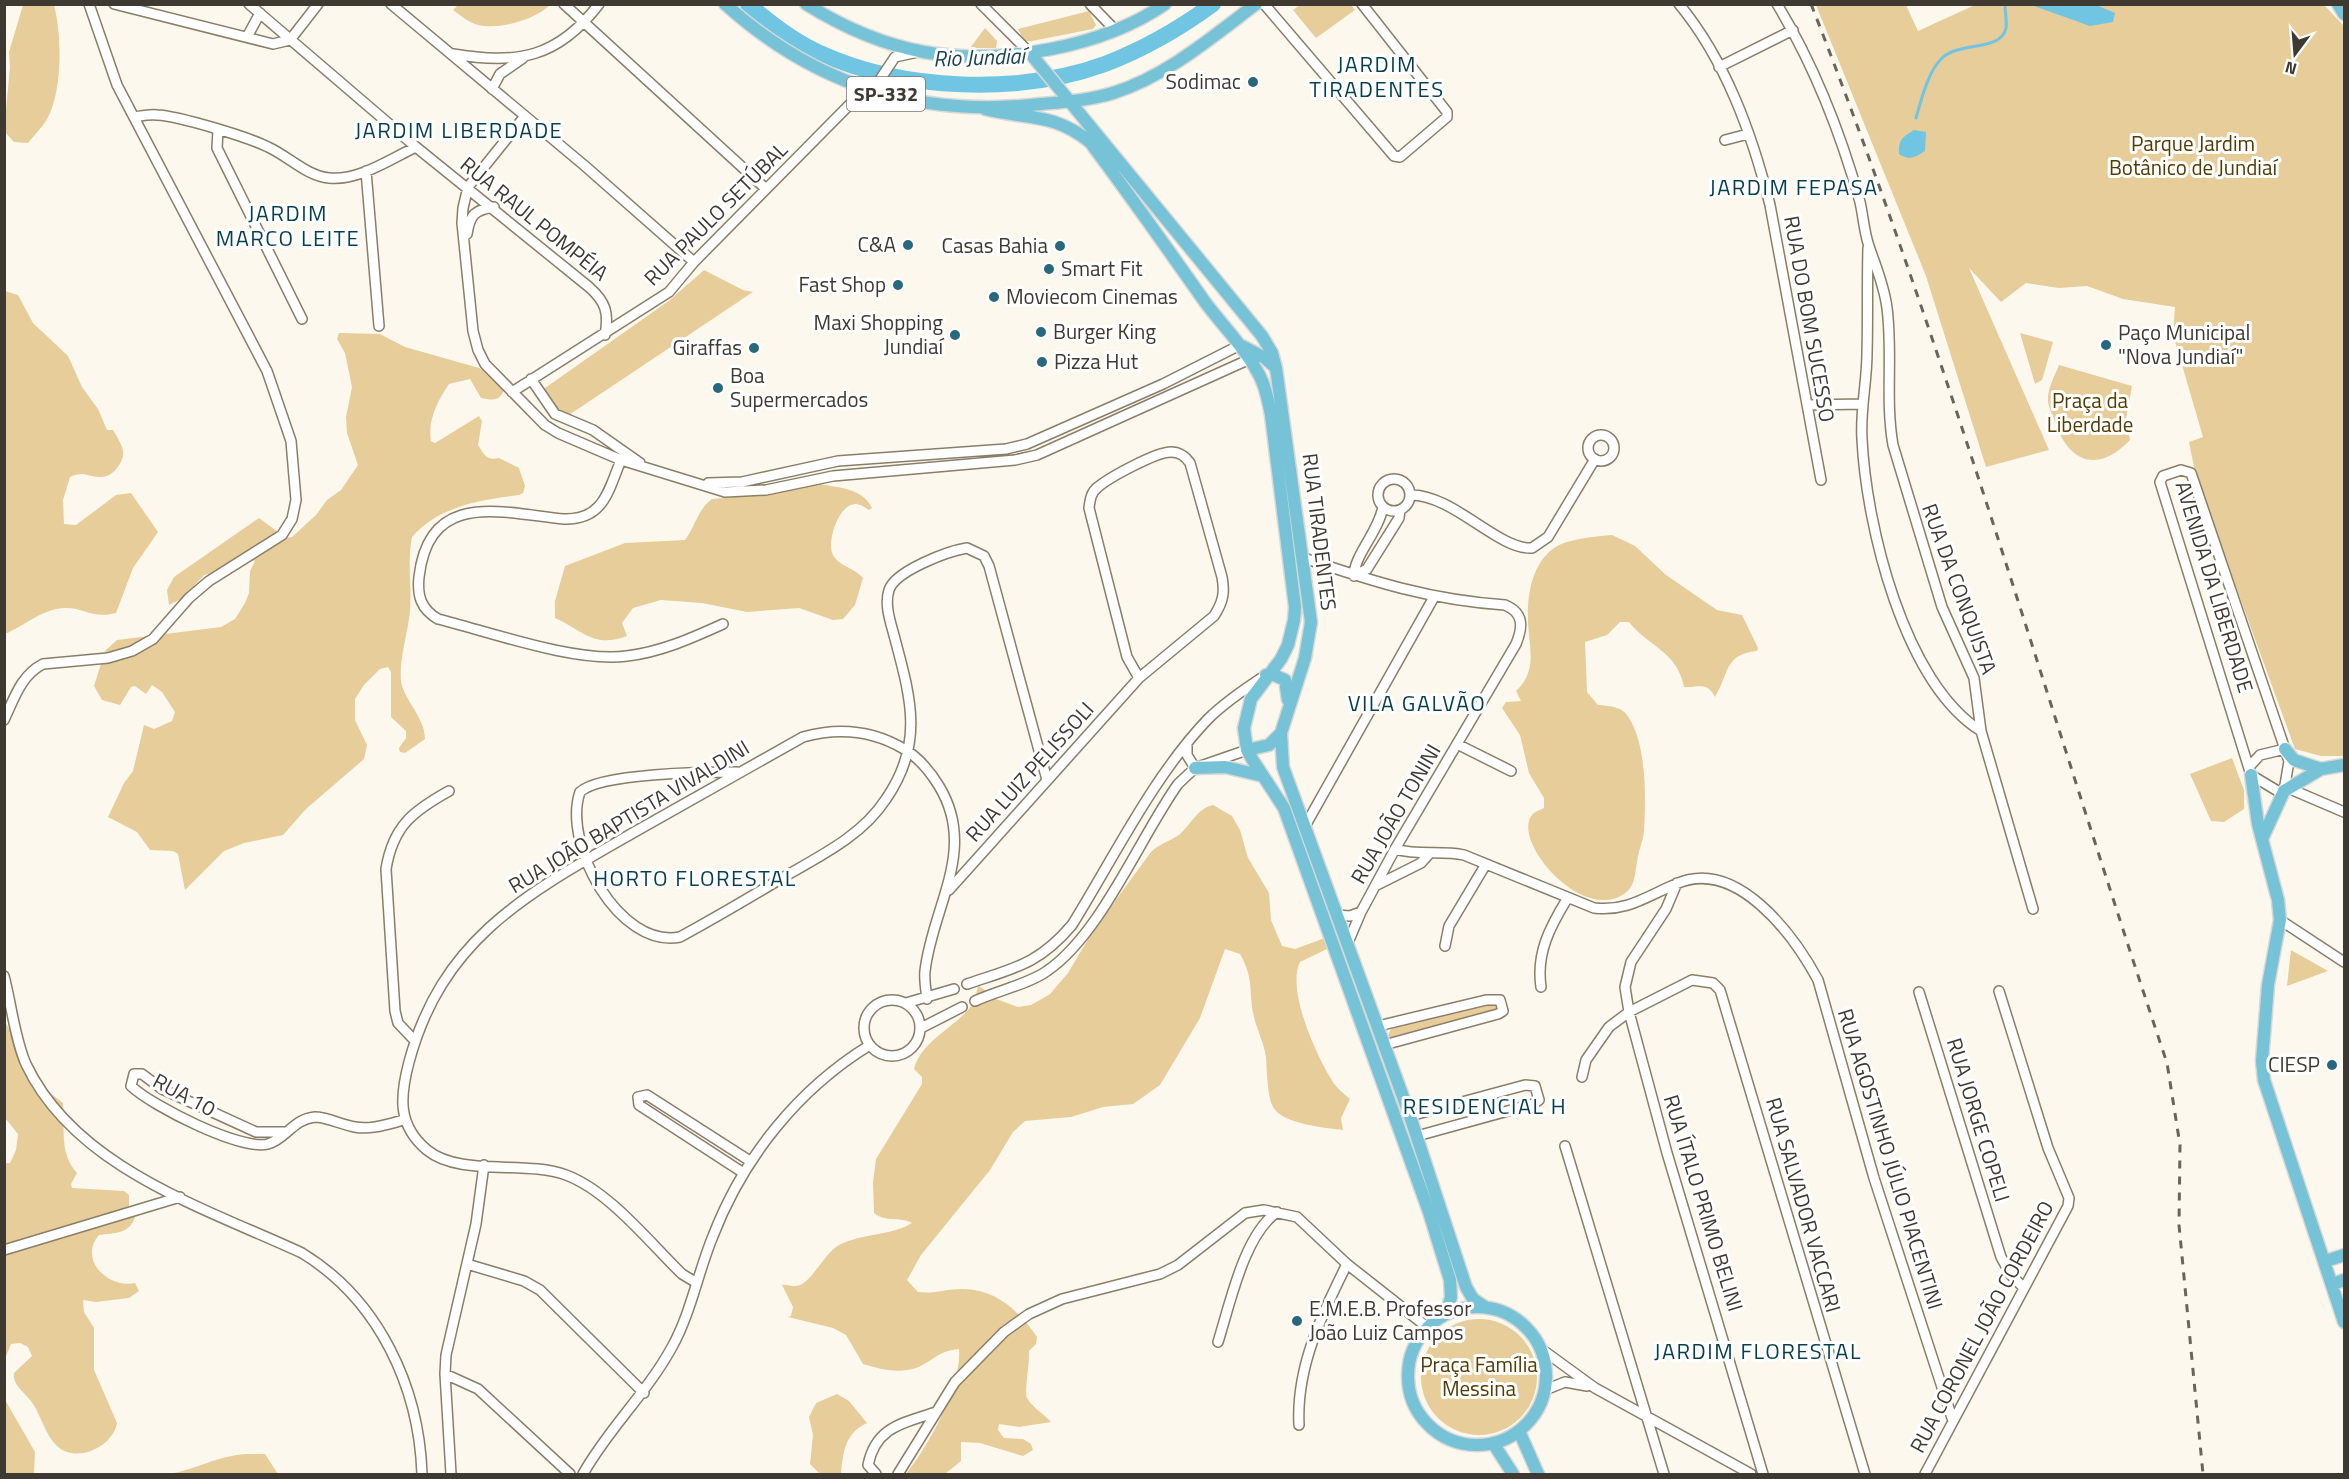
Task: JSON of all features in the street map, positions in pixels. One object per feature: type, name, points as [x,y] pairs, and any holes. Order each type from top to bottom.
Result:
[{"type":"main road","name":"SP-332","points":[[725,4],[773,43],[803,61],[866,88],[947,107],[985,110],[1068,97],[1112,93],[1149,78],[1186,56],[1256,4]]},
{"type":"main road","name":"SP-332","points":[[806,4],[821,8],[876,39],[919,52],[965,58],[1030,53],[1079,44],[1116,31],[1165,4]]},
{"type":"main road","points":[[2338,4],[2344,14]]},
{"type":"main road","name":"RUA TIRADENTES","points":[[1030,53],[1241,310],[1272,352],[1310,604],[1310,638],[1281,733],[1283,767],[1303,828],[1410,1116],[1466,1287],[1473,1299],[1485,1307]]},
{"type":"main road","points":[[879,81],[889,94]]},
{"type":"main road","name":"RUA TIRADENTES","points":[[985,110],[1059,122],[1071,127],[1090,142],[1178,260],[1205,302],[1240,345],[1253,356],[1271,415],[1295,607],[1288,645],[1281,659],[1257,689],[1248,710],[1244,728],[1247,750],[1284,808],[1429,1212],[1450,1280],[1451,1297],[1446,1314]]},
{"type":"main road","points":[[1205,302],[1230,324],[1239,322],[1241,310]]},
{"type":"main road","points":[[1262,336],[1253,356],[1276,368]]},
{"type":"main road","points":[[1266,675],[1274,675],[1285,680],[1289,693],[1288,707]]},
{"type":"main road","points":[[1247,750],[1269,744],[1281,733]]},
{"type":"main road","points":[[2285,749],[2294,760],[2321,769]]},
{"type":"main road","points":[[2262,837],[2284,790],[2321,769],[2344,765]]},
{"type":"main road","points":[[1195,768],[1225,766],[1263,776]]},
{"type":"main road","points":[[2250,771],[2262,837],[2276,891],[2280,920],[2268,985],[2262,1061],[2264,1080],[2326,1261],[2339,1282],[2344,1323]]},
{"type":"main road","points":[[2326,1261],[2344,1256]]},
{"type":"main road","points":[[1485,1307],[1518,1320],[1531,1333],[1540,1348],[1546,1368],[1545,1390],[1540,1406],[1519,1431],[1493,1443],[1471,1445],[1449,1440],[1430,1428],[1416,1410],[1408,1389],[1407,1367],[1414,1346],[1427,1327],[1446,1314],[1465,1308],[1485,1307]]},
{"type":"main road","points":[[1519,1431],[1538,1474]]},
{"type":"main road","points":[[1493,1443],[1513,1474]]},
{"type":"street","points":[[4,720],[19,688],[33,669],[43,664],[108,658],[132,651],[153,639],[189,598],[209,581],[282,535],[292,519],[296,500],[291,441],[267,371],[134,117],[103,49],[89,4]]},
{"type":"street","points":[[114,4],[273,44],[290,40],[318,4]]},
{"type":"street","name":"RUA RAUL POMPÉIA","points":[[249,4],[416,147],[494,207],[602,298],[608,319],[605,335]]},
{"type":"street","points":[[391,4],[694,262]]},
{"type":"street","points":[[564,4],[766,189]]},
{"type":"street","points":[[492,89],[500,74],[523,58],[558,46],[584,22],[598,4]]},
{"type":"street","name":"RUA TIRADENTES","points":[[981,4],[1030,53]]},
{"type":"street","points":[[1090,4],[1116,31]]},
{"type":"street","points":[[1266,5],[1394,156],[1400,157],[1447,117],[1447,111],[1362,4]]},
{"type":"street","name":"RUA DO BOM SUCESSO","points":[[1679,4],[1719,67],[1738,105],[1770,205],[1821,480]]},
{"type":"street","points":[[1777,4],[1793,30],[1847,160],[1868,242],[1868,351],[1861,437],[1868,502],[1900,615],[1912,644],[1943,696],[1965,721],[1981,731]]},
{"type":"street","points":[[248,37],[260,13]]},
{"type":"street","points":[[1719,67],[1793,30]]},
{"type":"street","name":"RUA PAULO SETÚBAL","points":[[512,392],[605,335],[669,292],[694,262],[866,88],[879,81],[895,57],[919,52]]},
{"type":"street","points":[[450,54],[523,58]]},
{"type":"street","points":[[134,117],[158,115],[219,130],[267,146],[311,173],[329,178],[346,177],[366,171],[416,147]]},
{"type":"street","points":[[525,116],[468,187],[463,208],[464,246],[473,331],[478,350],[485,364],[545,425],[558,433],[621,460],[725,492],[766,490],[833,476],[997,463],[1037,455],[1253,356]]},
{"type":"street","points":[[219,130],[217,148],[302,319]]},
{"type":"street","points":[[1725,140],[1748,134]]},
{"type":"street","points":[[366,171],[379,326]]},
{"type":"street","points":[[464,246],[470,216],[479,209],[494,207]]},
{"type":"street","name":"RUA DA CONQUISTA","points":[[1868,242],[1882,278],[1887,307],[1892,375],[1889,420],[1893,445],[1942,608],[1974,678],[1981,731],[2033,909]]},
{"type":"street","points":[[699,483],[742,482],[838,461],[982,451],[1027,444],[1162,384],[1240,345]]},
{"type":"street","points":[[531,379],[555,414],[593,430],[644,467]]},
{"type":"street","points":[[1807,405],[1863,405]]},
{"type":"street","points":[[558,433],[565,425],[578,424]]},
{"type":"street","points":[[997,463],[1010,458],[1027,444]]},
{"type":"street","name":"RUA LUIZ PELISSOLI","points":[[948,891],[1140,678],[1214,616],[1221,605],[1224,592],[1190,463],[1185,456],[1177,452],[1168,452],[1146,461],[1097,487],[1090,499],[1089,508],[1127,657],[1140,678]]},
{"type":"street","points":[[881,457],[891,467],[904,471]]},
{"type":"street","points":[[1411,495],[1435,499],[1516,545],[1532,548],[1548,537],[1595,459]]},
{"type":"street","points":[[621,460],[600,507],[590,515],[577,519],[564,519],[477,511],[451,518],[438,529],[421,564],[418,591],[422,605],[429,614],[438,619],[571,653],[600,657],[651,652],[723,624]]},
{"type":"street","name":"AVENIDA DA LIBERDADE","points":[[2250,771],[2163,493],[2160,482],[2163,476],[2181,470],[2191,473],[2285,749]]},
{"type":"street","points":[[763,477],[767,481],[789,480],[801,483]]},
{"type":"street","points":[[1388,480],[1401,480],[1408,486],[1411,495],[1408,504],[1401,510],[1391,511],[1383,507],[1377,494],[1380,485],[1388,480]]},
{"type":"street","points":[[1383,507],[1376,530],[1354,565],[1354,576],[1367,569],[1399,518],[1401,510]]},
{"type":"street","points":[[739,772],[694,772],[587,786],[580,792],[576,811],[585,861],[604,894],[619,912],[636,926],[662,939],[680,937],[856,832],[874,816],[887,798],[910,753],[907,685],[888,611],[889,590],[898,578],[915,567],[967,548],[984,556],[989,566],[1047,780]]},
{"type":"street","name":"RUA JOÃO TONINI","points":[[1304,558],[1354,576],[1434,597],[1505,605],[1513,609],[1521,621],[1522,630],[1516,644],[1395,849],[1361,912],[1347,945]]},
{"type":"street","points":[[1303,828],[1434,597]]},
{"type":"street","points":[[967,984],[1034,961],[1056,944],[1072,925],[1156,787],[1187,743],[1225,704],[1266,675]]},
{"type":"street","name":"RUA JOÃO BAPTISTA VIVALDINI","points":[[404,1120],[402,1089],[415,1041],[448,972],[498,917],[530,894],[739,772],[803,737],[824,731],[849,731],[872,735],[910,753],[933,777],[949,802],[955,827],[955,843],[948,891],[928,955],[925,973],[927,999]]},
{"type":"street","points":[[1187,743],[1187,755],[1195,768]]},
{"type":"street","points":[[1457,744],[1511,771]]},
{"type":"street","points":[[2284,790],[2289,768],[2285,749],[2260,755],[2250,771],[2284,790],[2344,812]]},
{"type":"street","points":[[975,1001],[1045,973],[1069,953],[1087,931],[1169,796],[1195,768],[1247,750]]},
{"type":"street","points":[[415,1041],[398,1023],[395,1011],[386,869],[389,850],[405,822],[426,804],[449,791]]},
{"type":"street","name":"RUA AGOSTINHO JÚLIO PIACENTINI","points":[[1395,849],[1429,854],[1450,852],[1486,864],[1567,899],[1594,908],[1610,910],[1627,907],[1677,883],[1698,877],[1730,885],[1746,893],[1772,917],[1804,955],[1818,980],[1874,1178],[1953,1421]]},
{"type":"street","points":[[1375,886],[1421,863],[1429,854]]},
{"type":"street","points":[[1445,946],[1449,926],[1486,864]]},
{"type":"street","name":"RUA ÍTALO PRIMO BELINI","points":[[1677,883],[1666,909],[1631,962],[1625,987],[1629,1012],[1667,1153],[1763,1474]]},
{"type":"street","points":[[1541,987],[1538,967],[1542,949],[1567,899]]},
{"type":"street","points":[[1336,915],[1350,916],[1361,912]]},
{"type":"street","points":[[2280,920],[2344,962]]},
{"type":"street","points":[[4,976],[24,1061],[35,1083],[54,1108],[111,1160],[131,1174],[302,1253],[319,1264],[345,1287],[371,1319],[398,1362],[415,1410],[423,1474]]},
{"type":"street","name":"RUA SALVADOR VACCARI","points":[[1629,1012],[1692,980],[1713,983],[1720,990],[1865,1474]]},
{"type":"street","points":[[906,1003],[919,1018],[921,1028],[915,1044],[901,1055],[884,1055],[870,1045],[864,1033],[865,1021],[871,1009],[887,1001],[906,1003],[927,999],[954,989]]},
{"type":"street","name":"RUA CORONEL JOÃO CORDEIRO","points":[[1925,1474],[2063,1217],[2069,1198],[2048,1148],[2000,991]]},
{"type":"street","name":"RUA JORGE COPELI","points":[[1919,992],[2001,1257],[2011,1275],[2024,1288]]},
{"type":"street","points":[[1378,1026],[1486,1000],[1500,1000],[1503,1004],[1503,1011],[1498,1014],[1384,1045]]},
{"type":"street","points":[[921,1028],[962,1007]]},
{"type":"street","points":[[1582,1077],[1586,1060],[1609,1027],[1629,1012]]},
{"type":"street","points":[[582,1474],[644,1392],[673,1345],[712,1236],[750,1161],[811,1089],[842,1062],[870,1045]]},
{"type":"street","name":"RUA 10","points":[[284,1132],[256,1132],[162,1089],[141,1074],[134,1074],[131,1079],[131,1086],[155,1103],[224,1136],[252,1145],[277,1141],[284,1132],[302,1120],[316,1117],[356,1128],[373,1128],[404,1120]]},
{"type":"street","points":[[1410,1116],[1525,1085],[1535,1086],[1539,1100],[1533,1104],[1417,1136]]},
{"type":"street","points":[[742,1173],[639,1105],[638,1097],[647,1095],[750,1161]]},
{"type":"street","points":[[404,1120],[416,1140],[429,1152],[446,1159],[484,1165],[541,1169],[566,1175],[585,1185],[605,1199],[682,1274],[697,1283]]},
{"type":"street","points":[[252,1145],[256,1132]]},
{"type":"street","points":[[1565,1146],[1664,1474]]},
{"type":"street","points":[[451,1474],[445,1374],[484,1165]]},
{"type":"street","points":[[4,1250],[180,1197]]},
{"type":"street","points":[[898,1474],[955,1382],[982,1352],[1029,1314],[1062,1299],[1160,1274],[1178,1265],[1245,1213],[1264,1210],[1297,1217],[1347,1264],[1427,1327]]},
{"type":"street","points":[[1218,1342],[1238,1278],[1266,1220],[1277,1212]]},
{"type":"street","points":[[467,1264],[524,1281],[540,1290],[644,1392]]},
{"type":"street","points":[[1299,1425],[1301,1382],[1310,1348],[1325,1307],[1347,1264]]},
{"type":"street","points":[[1540,1348],[1595,1388],[1751,1474]]},
{"type":"street","points":[[445,1374],[461,1380],[485,1395],[570,1474]]},
{"type":"street","points":[[1545,1390],[1573,1381],[1595,1388]]},
{"type":"street","points":[[876,1474],[868,1465],[870,1455],[880,1436],[894,1428],[936,1412]]},
{"type":"green space","points":[[1301,4],[1351,5],[1355,10],[1316,38],[1293,10]]},
{"type":"green space","name":"Parque Jardim Botânico de Jundiaí","points":[[1977,4],[2324,5],[2344,26],[2344,756],[2321,756],[2295,749],[2196,477],[2189,442],[2203,437],[2173,334],[2175,307],[2123,299],[2087,286],[2059,288],[2026,283],[2001,302],[1969,268],[2049,450],[1986,467],[1926,276],[1816,5],[1906,5],[1918,31]]},
{"type":"green space","points":[[23,5],[54,5],[59,32],[56,95],[46,121],[28,143],[14,142],[4,131],[10,67],[9,52]]},
{"type":"green space","points":[[458,5],[550,5],[535,15],[516,23],[487,26],[468,21],[453,10]]},
{"type":"green space","points":[[1089,11],[1096,25],[1093,29],[1024,41],[1018,29]]},
{"type":"green space","points":[[985,28],[997,41],[996,48],[970,48]]},
{"type":"green space","points":[[704,270],[743,290],[753,292],[563,419],[538,393],[670,300]]},
{"type":"green space","points":[[5,291],[18,295],[33,323],[68,356],[82,387],[98,409],[107,430],[113,430],[122,449],[121,463],[109,475],[97,477],[80,474],[70,477],[63,500],[64,524],[76,525],[116,495],[131,493],[158,532],[133,568],[116,613],[101,615],[72,608],[57,609],[42,614],[5,634]]},
{"type":"green space","points":[[339,333],[380,334],[405,347],[479,368],[491,374],[504,390],[500,397],[495,399],[481,398],[470,379],[449,384],[432,418],[431,441],[435,443],[479,416],[482,421],[478,445],[488,458],[499,458],[519,468],[525,486],[523,493],[519,495],[475,502],[447,511],[423,526],[412,537],[410,611],[401,663],[401,681],[422,723],[425,739],[405,753],[400,752],[399,748],[406,738],[406,731],[391,717],[391,672],[388,667],[380,669],[364,685],[355,699],[355,720],[367,745],[364,759],[306,809],[283,835],[244,843],[224,851],[185,890],[178,854],[173,851],[150,850],[137,832],[108,817],[124,783],[133,771],[144,725],[154,729],[172,721],[175,712],[162,692],[152,685],[146,694],[135,686],[131,687],[120,705],[102,700],[94,686],[105,651],[117,640],[221,627],[235,619],[249,593],[250,571],[255,561],[248,559],[235,561],[204,575],[183,598],[169,605],[167,590],[174,577],[259,518],[286,538],[292,537],[316,515],[327,500],[341,490],[358,465],[347,433],[346,417],[352,387],[345,353],[337,339]]},
{"type":"green space","points":[[2020,333],[2053,342],[2042,380],[2035,384]]},
{"type":"green space","name":"Praça da Liberdade","points":[[2059,365],[2132,386],[2126,419],[2130,440],[2107,457],[2096,460],[2077,455],[2061,436],[2048,403],[2050,387]]},
{"type":"green space","points":[[820,484],[857,493],[868,501],[872,508],[869,510],[858,504],[850,505],[839,516],[833,533],[831,549],[833,555],[863,578],[855,605],[843,619],[833,620],[799,608],[747,612],[702,603],[661,600],[633,608],[622,623],[627,636],[606,640],[589,636],[555,618],[555,601],[565,566],[625,543],[685,540],[703,508],[712,499],[755,495],[779,489]]},
{"type":"green space","points":[[1612,535],[1635,546],[1666,575],[1717,610],[1742,615],[1758,648],[1757,651],[1738,656],[1733,661],[1715,697],[1709,689],[1702,686],[1684,687],[1669,657],[1629,622],[1620,622],[1607,635],[1585,642],[1587,692],[1598,705],[1618,708],[1627,715],[1634,726],[1644,771],[1644,831],[1634,880],[1624,894],[1607,900],[1589,898],[1571,889],[1554,875],[1541,859],[1532,842],[1528,827],[1532,815],[1544,808],[1544,798],[1529,773],[1520,735],[1502,708],[1506,702],[1521,701],[1516,691],[1523,683],[1530,667],[1528,602],[1535,572],[1540,563],[1554,548],[1566,542]]},
{"type":"green space","points":[[2232,758],[2244,790],[2244,809],[2224,822],[2211,821],[2190,774]]},
{"type":"green space","points":[[1213,805],[1232,816],[1240,830],[1248,858],[1269,893],[1271,920],[1282,946],[1295,949],[1325,938],[1329,948],[1300,962],[1297,989],[1305,1023],[1319,1057],[1335,1084],[1350,1099],[1341,1118],[1343,1130],[1295,1121],[1278,1113],[1273,1107],[1268,1090],[1265,1052],[1252,1008],[1248,971],[1240,954],[1225,949],[1200,1018],[1160,1085],[1133,1104],[1103,1107],[1071,1117],[1025,1121],[1013,1132],[990,1170],[921,1255],[907,1280],[918,1292],[953,1289],[977,1290],[1007,1304],[1023,1319],[1037,1337],[1036,1344],[1029,1351],[1027,1398],[1051,1422],[1019,1427],[999,1424],[998,1430],[1004,1438],[1023,1439],[1031,1444],[1033,1450],[1023,1456],[980,1443],[961,1442],[961,1461],[945,1474],[906,1474],[934,1431],[950,1397],[959,1364],[959,1349],[940,1354],[916,1368],[903,1371],[863,1364],[846,1335],[833,1328],[788,1317],[791,1316],[793,1307],[782,1285],[794,1286],[807,1280],[839,1245],[912,1223],[883,1218],[874,1213],[873,1182],[876,1159],[922,1084],[922,1077],[914,1069],[924,1050],[967,1011],[974,1001],[978,985],[996,999],[1018,1007],[1031,1005],[1050,994],[1068,973],[1093,931],[1151,852],[1180,834],[1203,809]]},
{"type":"green space","points":[[2291,950],[2328,971],[2287,986]]},
{"type":"green space","points":[[1491,1003],[1500,1006],[1498,1011],[1394,1039],[1388,1036],[1391,1028]]},
{"type":"green space","points":[[5,1022],[49,1092],[63,1103],[65,1149],[77,1173],[71,1184],[72,1188],[124,1191],[129,1195],[129,1208],[135,1217],[133,1223],[125,1230],[99,1235],[93,1244],[94,1262],[99,1270],[106,1277],[115,1281],[125,1284],[135,1283],[139,1291],[129,1298],[96,1302],[83,1300],[84,1312],[94,1328],[94,1370],[117,1423],[109,1439],[101,1446],[83,1453],[65,1451],[57,1446],[33,1404],[15,1382],[14,1373],[32,1356],[28,1347],[20,1343],[11,1344],[5,1359],[4,1163],[10,1163],[16,1150],[18,1134],[5,1118]]},
{"type":"green space","name":"Praça Família Messina","points":[[1479,1319],[1501,1323],[1520,1336],[1533,1355],[1537,1377],[1533,1399],[1520,1418],[1501,1431],[1479,1435],[1457,1431],[1438,1418],[1425,1399],[1421,1377],[1425,1355],[1438,1336],[1457,1323]]},
{"type":"green space","points":[[837,1394],[849,1401],[867,1423],[854,1432],[846,1444],[841,1474],[820,1474],[810,1464],[813,1435],[809,1417],[816,1403]]},
{"type":"green space","points":[[4,1398],[35,1452],[34,1474],[5,1474]]},
{"type":"green space","points":[[265,1454],[278,1474],[169,1474],[225,1457]]},
{"type":"water","points":[[2031,5],[2096,5],[2115,13],[2113,22],[2090,26]]},
{"type":"water","points":[[1914,130],[1926,132],[1925,151],[1912,157],[1899,154],[1900,142]]},
{"type":"waterway","name":"Rio Jundiaí","points":[[748,4],[792,38],[820,53],[853,66],[924,81],[962,84],[1036,81],[1072,74],[1105,64],[1161,38],[1213,4]]},
{"type":"waterway","points":[[1916,118],[1929,78],[1942,58],[1959,50],[1988,44],[2003,35],[2006,28],[2005,4]]},
{"type":"railway","points":[[1811,4],[1861,135],[1952,399],[2167,1063],[2180,1145],[2179,1225],[2203,1474]]},
{"type":"place","name":"Sodimac","points":[[1253,82]]},
{"type":"place","name":"C&A","points":[[908,245]]},
{"type":"place","name":"Casas Bahia","points":[[1060,246]]},
{"type":"place","name":"Smart Fit","points":[[1049,269]]},
{"type":"place","name":"Fast Shop","points":[[898,285]]},
{"type":"place","name":"Moviecom Cinemas","points":[[994,297]]},
{"type":"place","name":"Burger King","points":[[1041,332]]},
{"type":"place","name":"Maxi Shopping Jundiaí","points":[[955,335]]},
{"type":"place","name":"Paço Municipal \"Nova Jundiaí\"","points":[[2106,345]]},
{"type":"place","name":"Giraffas","points":[[754,348]]},
{"type":"place","name":"Pizza Hut","points":[[1042,362]]},
{"type":"place","name":"Boa Supermercados","points":[[718,388]]},
{"type":"place","name":"CIESP","points":[[2332,1065]]},
{"type":"place","name":"E.M.E.B. Professor João Luiz Campos","points":[[1297,1321]]},
{"type":"district","name":"JARDIM TIRADENTES","points":[[1377,76]]},
{"type":"district","name":"JARDIM LIBERDADE","points":[[459,130]]},
{"type":"district","name":"JARDIM FEPASA","points":[[1794,187]]},
{"type":"district","name":"JARDIM MARCO LEITE","points":[[288,226]]},
{"type":"district","name":"VILA GALVÃO","points":[[1417,703]]},
{"type":"district","name":"HORTO FLORESTAL","points":[[695,878]]},
{"type":"district","name":"RESIDENCIAL H","points":[[1485,1106]]},
{"type":"district","name":"JARDIM FLORESTAL","points":[[1758,1351]]}]
